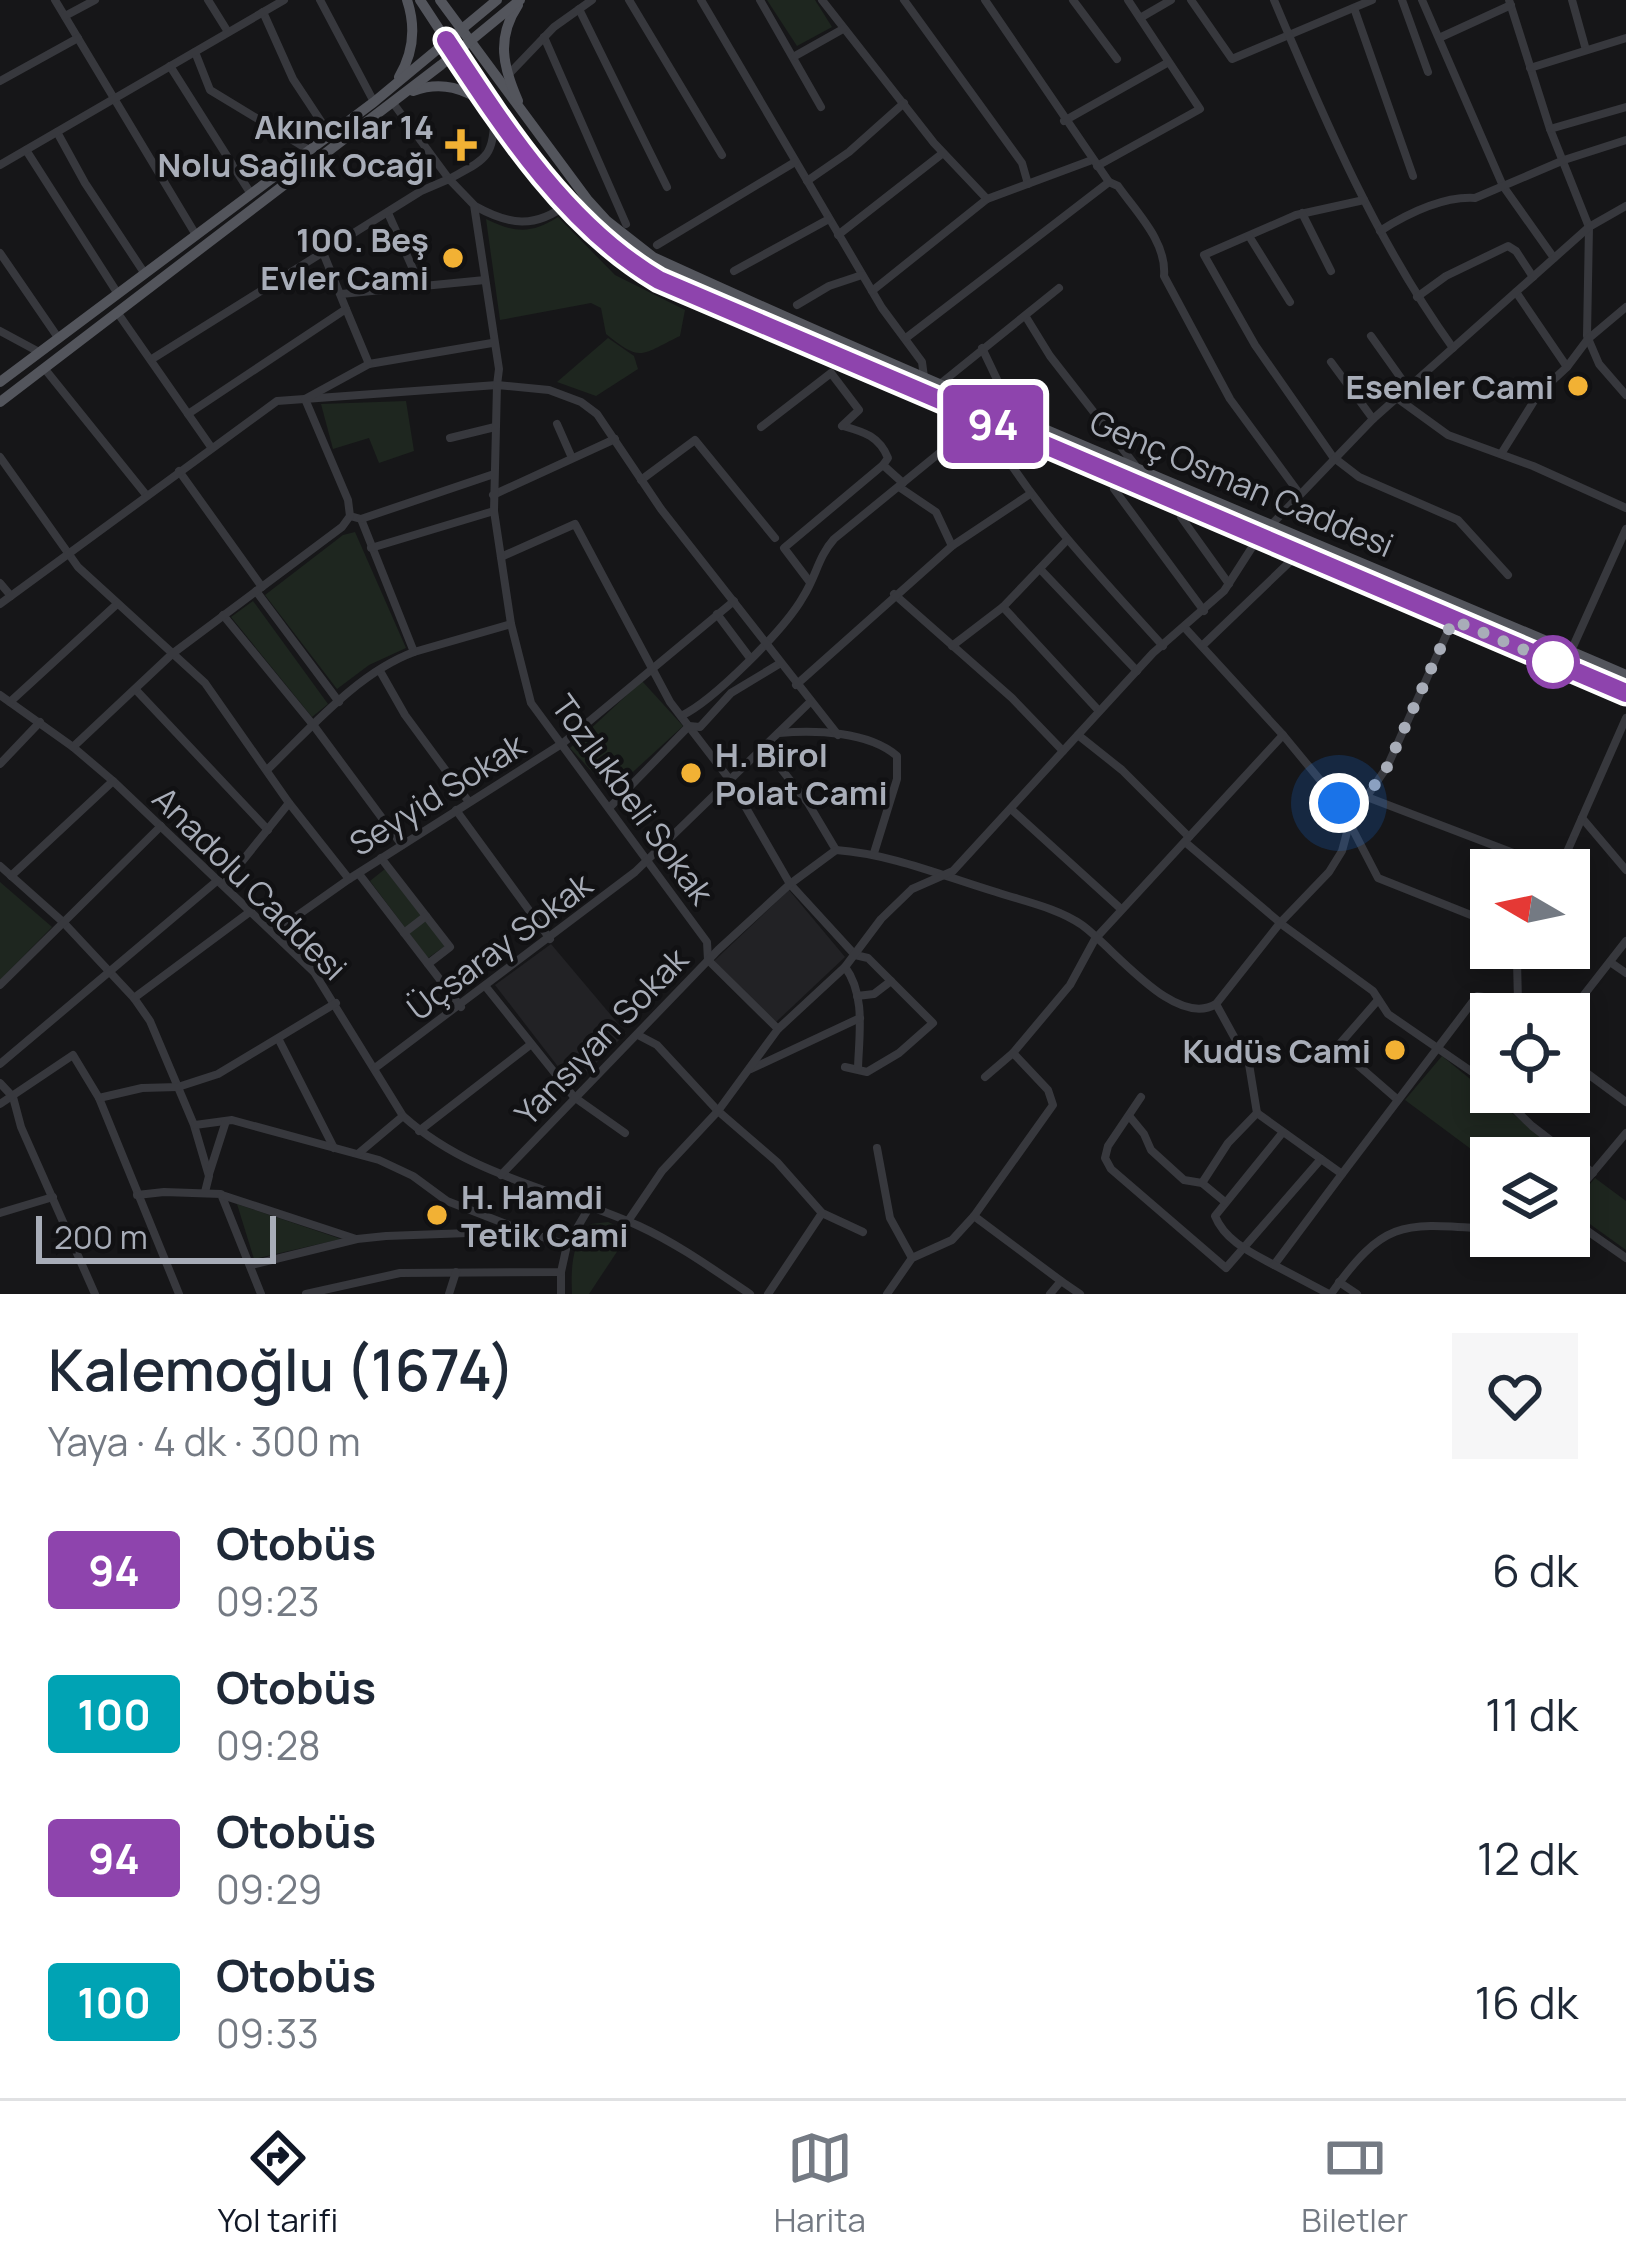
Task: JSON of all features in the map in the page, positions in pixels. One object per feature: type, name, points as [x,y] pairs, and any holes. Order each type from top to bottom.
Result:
[{"type":"main road","points":[[0,402],[393,103],[414,27],[407,0]]},
{"type":"main road","name":"Genç Osman Caddesi","points":[[420,0],[567,204],[602,242],[659,280],[1626,693]]},
{"type":"main road","name":"Genç Osman Caddesi","points":[[440,0],[587,199],[641,249],[1002,413],[1626,675]]},
{"type":"main road","points":[[398,91],[446,40],[497,0]]},
{"type":"main road","points":[[0,382],[374,102],[455,54],[520,0]]},
{"type":"main road","points":[[520,0],[502,43],[507,76],[524,115]]},
{"type":"main road","points":[[398,91],[449,85],[494,107]]},
{"type":"street","points":[[55,0],[196,236]]},
{"type":"street","points":[[65,16],[95,0]]},
{"type":"street","points":[[208,0],[228,32]]},
{"type":"street","points":[[0,165],[284,0]]},
{"type":"street","points":[[320,0],[374,102]]},
{"type":"street","points":[[507,76],[544,38],[592,0]]},
{"type":"street","points":[[629,0],[722,154]]},
{"type":"street","points":[[700,0],[862,275],[922,362],[925,378]]},
{"type":"street","points":[[760,0],[821,107]]},
{"type":"street","points":[[822,0],[986,200]]},
{"type":"street","points":[[904,0],[1022,163],[1028,184]]},
{"type":"street","points":[[985,0],[1064,122],[1160,245],[1166,261],[1164,276],[1230,399],[1299,494]]},
{"type":"street","points":[[1073,0],[1117,59]]},
{"type":"street","points":[[872,291],[986,200],[1094,163],[1200,109],[1128,0]]},
{"type":"street","points":[[1140,19],[1171,0]]},
{"type":"street","points":[[1191,0],[1232,59],[1372,0]]},
{"type":"street","points":[[1274,0],[1364,200],[1417,297],[1453,348]]},
{"type":"street","points":[[1402,0],[1428,72]]},
{"type":"street","points":[[1422,0],[1504,186],[1554,258]]},
{"type":"street","points":[[1572,0],[1586,50]]},
{"type":"street","points":[[1439,38],[1510,3],[1550,130],[1589,227],[1588,339],[1599,364],[1625,393]]},
{"type":"street","points":[[1354,8],[1413,176]]},
{"type":"street","points":[[579,9],[667,187]]},
{"type":"street","points":[[263,12],[292,79],[330,135]]},
{"type":"street","points":[[794,56],[843,29]]},
{"type":"street","points":[[0,81],[78,38]]},
{"type":"street","points":[[544,38],[626,224]]},
{"type":"street","points":[[1530,68],[1626,38]]},
{"type":"street","points":[[195,52],[210,90],[309,150]]},
{"type":"street","points":[[1064,122],[1168,63]]},
{"type":"street","points":[[170,66],[251,194]]},
{"type":"street","points":[[393,103],[448,179],[473,205],[501,220],[527,224],[544,220],[567,204]]},
{"type":"street","points":[[806,181],[849,152],[904,103]]},
{"type":"street","points":[[1550,130],[1626,106]]},
{"type":"street","points":[[152,359],[388,213],[484,160],[492,150],[494,107]]},
{"type":"street","points":[[57,132],[145,274]]},
{"type":"street","points":[[1380,231],[1422,210],[1459,197],[1474,198],[1626,140]]},
{"type":"street","points":[[26,150],[118,294]]},
{"type":"street","points":[[838,235],[943,153]]},
{"type":"street","points":[[657,245],[795,162]]},
{"type":"street","points":[[906,338],[1108,182]]},
{"type":"street","points":[[1364,200],[1303,213],[1204,255],[1256,345],[1333,457],[1359,476],[1458,520],[1508,575]]},
{"type":"street","name":"Tozlukbeli Sokak","points":[[473,205],[499,369],[494,511],[511,624],[531,703],[707,942],[708,961],[778,1029]]},
{"type":"street","points":[[1273,523],[1373,419],[1589,227],[1626,206]]},
{"type":"street","points":[[388,213],[421,286]]},
{"type":"street","points":[[1303,213],[1331,271]]},
{"type":"street","points":[[734,271],[829,220]]},
{"type":"street","points":[[1249,236],[1290,302]]},
{"type":"street","points":[[1417,297],[1446,276],[1508,246],[1533,277]]},
{"type":"street","points":[[0,254],[59,339]]},
{"type":"street","points":[[324,254],[369,364]]},
{"type":"street","points":[[796,305],[862,275]]},
{"type":"street","points":[[341,295],[485,280]]},
{"type":"street","points":[[939,385],[1059,288]]},
{"type":"street","points":[[1516,292],[1567,367]]},
{"type":"street","points":[[1501,454],[1539,392],[1588,339],[1626,307]]},
{"type":"street","points":[[188,414],[346,309]]},
{"type":"street","points":[[117,312],[211,447]]},
{"type":"street","points":[[1026,317],[1050,356],[1135,465]]},
{"type":"street","points":[[0,331],[40,352]]},
{"type":"street","points":[[1371,336],[1408,388]]},
{"type":"street","points":[[305,398],[390,357],[492,343]]},
{"type":"street","points":[[982,348],[1002,390],[1002,413]]},
{"type":"street","points":[[1331,362],[1373,419]]},
{"type":"street","points":[[44,368],[147,496]]},
{"type":"street","points":[[761,427],[831,374],[859,410],[842,426],[870,434],[888,458],[784,548],[810,582]]},
{"type":"street","points":[[0,604],[277,401],[497,385],[549,391],[597,414],[779,664],[838,735]]},
{"type":"street","points":[[305,398],[414,652]]},
{"type":"street","points":[[1397,398],[1448,435],[1626,508]]},
{"type":"street","points":[[681,716],[696,709],[750,658],[797,606],[820,555],[835,539],[982,420],[1030,494],[1163,646]]},
{"type":"street","points":[[557,424],[572,458]]},
{"type":"street","points":[[450,438],[494,427]]},
{"type":"street","points":[[493,495],[615,439]]},
{"type":"street","points":[[641,480],[695,440],[775,538]]},
{"type":"street","points":[[0,457],[70,556],[205,683],[290,803],[404,933],[461,1007]]},
{"type":"street","points":[[883,465],[936,512],[952,546]]},
{"type":"street","points":[[179,470],[339,702]]},
{"type":"street","points":[[73,747],[172,654],[342,527],[356,518],[494,474]]},
{"type":"street","points":[[1114,489],[1204,610]]},
{"type":"street","points":[[796,685],[952,546],[1030,494]]},
{"type":"street","points":[[1184,506],[1181,517],[1229,584]]},
{"type":"street","points":[[371,548],[494,511]]},
{"type":"street","points":[[501,557],[575,524],[650,668],[730,780],[790,884],[855,955],[868,958],[933,1023],[899,1053],[867,1072],[845,1067]]},
{"type":"street","points":[[1571,651],[1626,529]]},
{"type":"street","points":[[628,1221],[662,1171],[718,1111],[778,1029],[845,967],[881,919],[912,889],[953,872],[1137,670],[1229,584],[1258,538]]},
{"type":"street","points":[[952,646],[1003,607],[1067,540]]},
{"type":"street","points":[[1202,646],[1298,554]]},
{"type":"street","points":[[1040,568],[1137,670]]},
{"type":"street","points":[[0,583],[11,596]]},
{"type":"street","points":[[894,594],[1012,698],[1063,751]]},
{"type":"street","name":"Seyyid Sokak","points":[[274,932],[563,743],[734,601]]},
{"type":"street","points":[[10,702],[117,604]]},
{"type":"street","points":[[1003,607],[1099,711]]},
{"type":"street","points":[[717,614],[750,658]]},
{"type":"street","points":[[223,615],[314,726],[402,845]]},
{"type":"street","points":[[764,746],[808,803],[836,850],[874,854],[1046,908],[1081,924],[1186,1010],[1205,1010],[1216,1004],[1280,923],[1329,872],[1342,851],[1350,821],[1387,767],[1453,620]]},
{"type":"street","points":[[267,770],[339,702],[380,671],[414,652],[511,624]]},
{"type":"street","points":[[1185,628],[1283,735],[1350,821],[1378,878],[1470,915]]},
{"type":"street","points":[[689,726],[700,727],[731,693],[779,664]]},
{"type":"street","points":[[380,671],[405,715],[469,802]]},
{"type":"street","points":[[136,690],[268,830]]},
{"type":"street","name":"Anadolu Caddesi","points":[[0,695],[113,781],[314,972],[403,1116],[419,1130],[462,1160],[590,1206],[671,1242],[750,1294]]},
{"type":"street","name":"Üçsaray Sokak","points":[[375,1068],[635,872],[809,703]]},
{"type":"street","points":[[1568,849],[1626,718]]},
{"type":"street","points":[[0,764],[40,722]]},
{"type":"street","points":[[610,806],[689,726]]},
{"type":"street","points":[[779,733],[814,730],[890,749],[897,756],[897,779],[874,854]]},
{"type":"street","points":[[1078,735],[1122,770],[1187,840],[1280,923],[1373,991],[1388,1014],[1470,1070]]},
{"type":"street","points":[[986,1078],[1070,986],[1095,938],[1283,735]]},
{"type":"street","points":[[11,876],[113,781]]},
{"type":"street","points":[[1366,797],[1503,849]]},
{"type":"street","points":[[0,1064],[221,883],[290,803]]},
{"type":"street","points":[[1011,808],[1121,909]]},
{"type":"street","points":[[456,810],[550,939]]},
{"type":"street","points":[[1582,818],[1626,870]]},
{"type":"street","points":[[0,985],[161,826]]},
{"type":"street","name":"Yansıyan Sokak","points":[[501,1175],[708,961],[790,884],[836,850]]},
{"type":"street","points":[[381,859],[450,947],[428,964]]},
{"type":"street","points":[[0,866],[63,922],[150,1021],[194,1125],[208,1176]]},
{"type":"street","points":[[134,998],[250,911]]},
{"type":"street","points":[[404,933],[426,916]]},
{"type":"street","points":[[1586,993],[1626,940]]},
{"type":"street","points":[[1610,962],[1626,973]]},
{"type":"street","points":[[845,967],[854,978],[860,1018],[858,1068]]},
{"type":"street","points":[[857,996],[874,994],[891,981]]},
{"type":"street","points":[[486,988],[574,1097],[625,1133]]},
{"type":"street","points":[[1378,1000],[1336,1047],[1398,1100]]},
{"type":"street","points":[[99,1098],[142,1088],[178,1088],[218,1073],[336,1003]]},
{"type":"street","points":[[1216,1004],[1249,1064],[1257,1113],[1342,1174]]},
{"type":"street","points":[[1274,1265],[1470,1006]]},
{"type":"street","points":[[749,1070],[860,1018]]},
{"type":"street","points":[[638,1035],[657,1045],[718,1111],[777,1162],[822,1213],[863,1232]]},
{"type":"street","points":[[279,1040],[335,1149]]},
{"type":"street","points":[[419,1130],[530,1045]]},
{"type":"street","points":[[887,1294],[912,1258],[952,1240],[974,1216],[1053,1106],[1048,1090],[1013,1053]]},
{"type":"street","points":[[0,1104],[73,1054],[99,1098],[178,1294]]},
{"type":"street","points":[[1590,1075],[1626,1102]]},
{"type":"street","points":[[0,1083],[14,1097],[22,1127],[95,1294]]},
{"type":"street","points":[[1141,1097],[1105,1158],[1226,1268],[1321,1159]]},
{"type":"street","points":[[1202,1183],[1228,1143],[1257,1113]]},
{"type":"street","points":[[1524,1113],[1592,1173]]},
{"type":"street","points":[[357,1154],[403,1116]]},
{"type":"street","points":[[1130,1118],[1151,1150],[1184,1180],[1202,1183],[1226,1202]]},
{"type":"street","points":[[194,1125],[226,1121],[262,1126],[357,1154],[413,1176],[447,1201],[567,1245]]},
{"type":"street","points":[[205,1192],[226,1121]]},
{"type":"street","points":[[1282,1132],[1215,1216],[1217,1225],[1243,1249],[1330,1294],[1355,1259],[1382,1236],[1410,1225],[1470,1228]]},
{"type":"street","points":[[1590,1175],[1626,1133]]},
{"type":"street","points":[[877,1148],[890,1218],[912,1258]]},
{"type":"street","points":[[137,1196],[221,1195],[357,1239]]},
{"type":"street","points":[[221,1195],[261,1294]]},
{"type":"street","points":[[0,1213],[53,1197]]},
{"type":"street","points":[[561,1294],[567,1245],[590,1206]]},
{"type":"street","points":[[768,1294],[822,1213]]},
{"type":"street","points":[[974,1216],[1080,1294]]},
{"type":"street","points":[[251,1265],[357,1239],[524,1231]]},
{"type":"street","points":[[1590,1233],[1626,1258]]},
{"type":"street","points":[[449,1294],[456,1272]]},
{"type":"street","points":[[306,1294],[400,1273],[561,1272]]},
{"type":"street","points":[[350,1294],[353,1281]]},
{"type":"street","points":[[1050,1294],[1061,1281]]},
{"type":"street","points":[[1339,1282],[1357,1294]]},
{"type":"shaded area","points":[[767,0],[815,0],[832,27],[797,46]]},
{"type":"shaded area","points":[[558,217],[615,275],[685,310],[680,336],[635,352],[606,334],[601,308],[591,303],[500,320],[486,219],[523,230]]},
{"type":"shaded area","points":[[608,338],[634,356],[638,369],[596,396],[557,382]]},
{"type":"shaded area","points":[[406,401],[414,451],[379,463],[369,438],[333,449],[321,404]]},
{"type":"shaded area","points":[[355,532],[406,648],[369,665],[337,689],[265,595],[343,535]]},
{"type":"shaded area","points":[[253,601],[328,704],[312,717],[231,617]]},
{"type":"shaded area","points":[[642,681],[683,726],[611,792],[570,748]]},
{"type":"shaded area","points":[[385,869],[445,946],[428,958],[370,881]]},
{"type":"shaded area","points":[[0,882],[52,927],[0,980]]},
{"type":"shaded area","points":[[789,890],[845,957],[776,1022],[714,961]]},
{"type":"shaded area","points":[[551,944],[626,1033],[573,1086],[495,985]]},
{"type":"shaded area","points":[[1442,1056],[1470,1079],[1470,1113],[1512,1113],[1541,1137],[1470,1137],[1470,1148],[1405,1100]]},
{"type":"shaded area","points":[[1595,1178],[1626,1201],[1626,1250],[1590,1224],[1590,1184]]},
{"type":"shaded area","points":[[237,1204],[341,1239],[254,1259]]},
{"type":"shaded area","points":[[608,1222],[630,1232],[589,1294],[572,1294],[572,1265],[579,1239],[591,1224]]},
{"type":"bus line","name":"94","points":[[446,40],[584,224],[626,261],[659,280],[1626,693]]},
{"type":"place","name":"Akıncılar 14 Nolu Sağlık Ocağı","points":[[461,145]]},
{"type":"place","name":"100. Beş Evler Cami","points":[[453,258]]},
{"type":"place","name":"Esenler Cami","points":[[1578,386]]},
{"type":"place","name":"H. Birol Polat Cami","points":[[691,773]]},
{"type":"place","name":"Kudüs Cami","points":[[1395,1050]]},
{"type":"place","name":"H. Hamdi Tetik Cami","points":[[437,1215]]},
{"type":"route","points":[[1339,803],[1350,821],[1387,767],[1453,620],[1553,662]]}]
